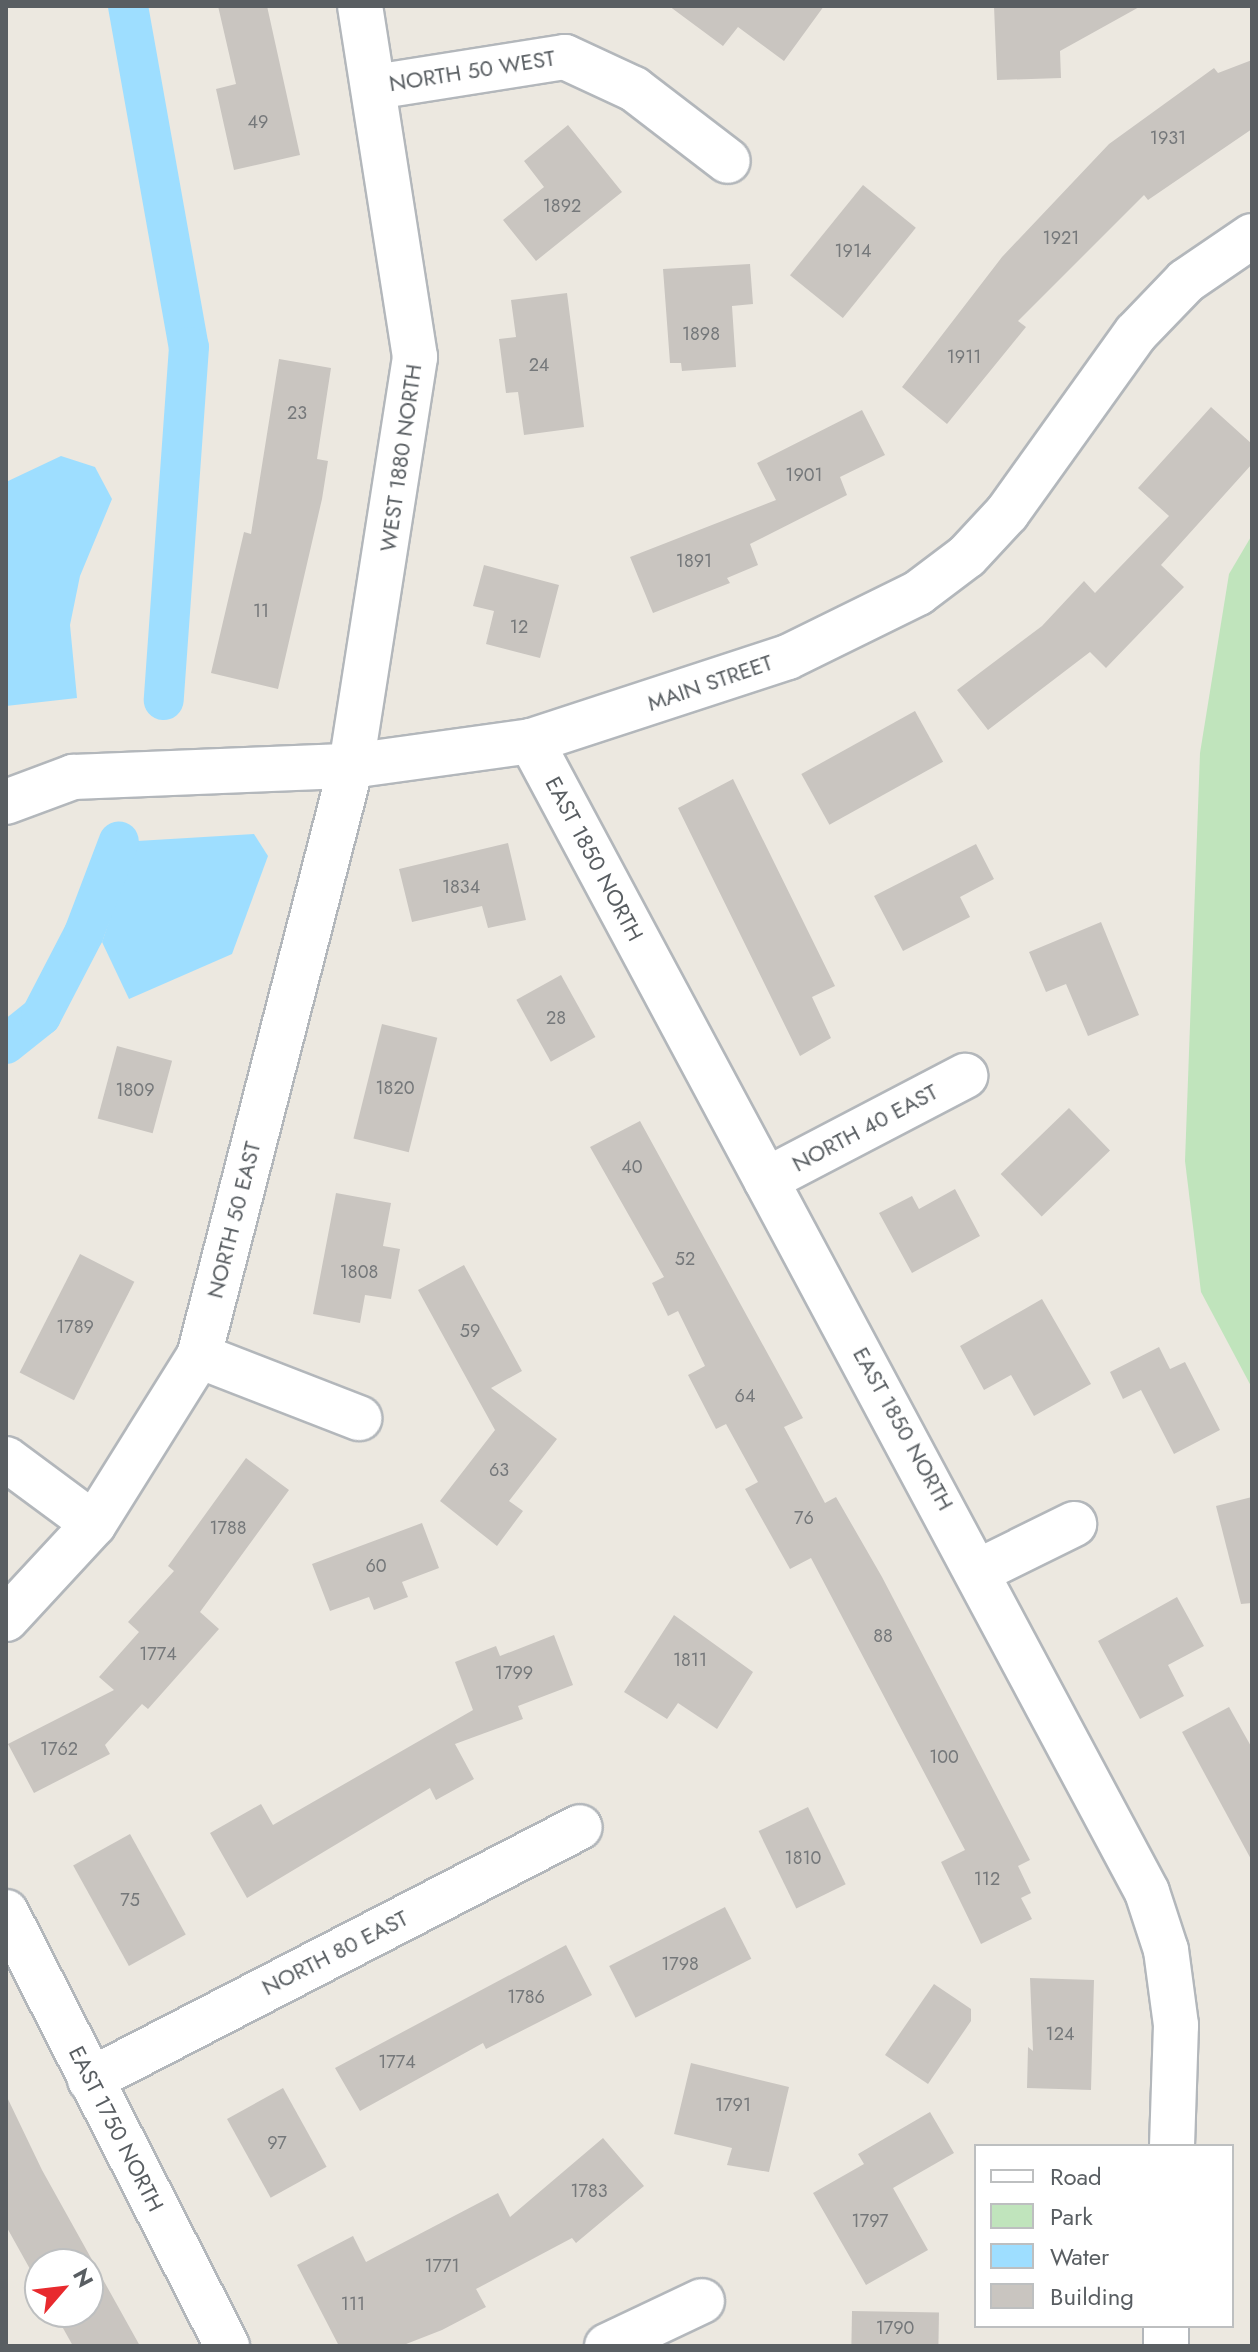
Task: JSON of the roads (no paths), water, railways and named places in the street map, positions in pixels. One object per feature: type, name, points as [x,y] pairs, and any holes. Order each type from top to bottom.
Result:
[{"type":"street","name":"WEST 1880 NORTH","points":[[351,766],[415,357],[360,6]]},
{"type":"street","name":"NORTH 50 WEST","points":[[375,87],[565,57],[634,89],[728,161]]},
{"type":"street","name":"MAIN STREET","points":[[6,802],[73,777],[351,766],[531,741],[788,657],[918,593],[1007,513],[1136,333],[1186,281],[1252,236]]},
{"type":"street","name":"EAST 1850 NORTH","points":[[531,741],[766,1180],[981,1570],[1147,1892],[1161,1936],[1176,2025],[1172,2144]]},
{"type":"street","name":"NORTH 50 EAST","points":[[6,1619],[94,1524],[199,1356],[351,766]]},
{"type":"street","name":"NORTH 40 EAST","points":[[766,1180],[965,1076]]},
{"type":"street","points":[[199,1356],[359,1418]]},
{"type":"street","points":[[6,1459],[94,1524]]},
{"type":"street","points":[[981,1570],[1074,1524]]},
{"type":"street","name":"NORTH 80 EAST","points":[[90,2080],[580,1827]]},
{"type":"street","name":"EAST 1750 NORTH","points":[[6,1912],[227,2346]]},
{"type":"street","points":[[607,2346],[702,2301]]},
{"type":"water","points":[[61,456],[95,467],[112,499],[80,576],[70,625],[77,698],[6,706],[6,482]]},
{"type":"water","points":[[254,834],[268,856],[232,954],[129,999],[102,942],[137,841]]},
{"type":"waterway","points":[[128,6],[189,347],[164,700]]},
{"type":"waterway","points":[[6,1044],[41,1016],[84,933],[119,841]]}]
